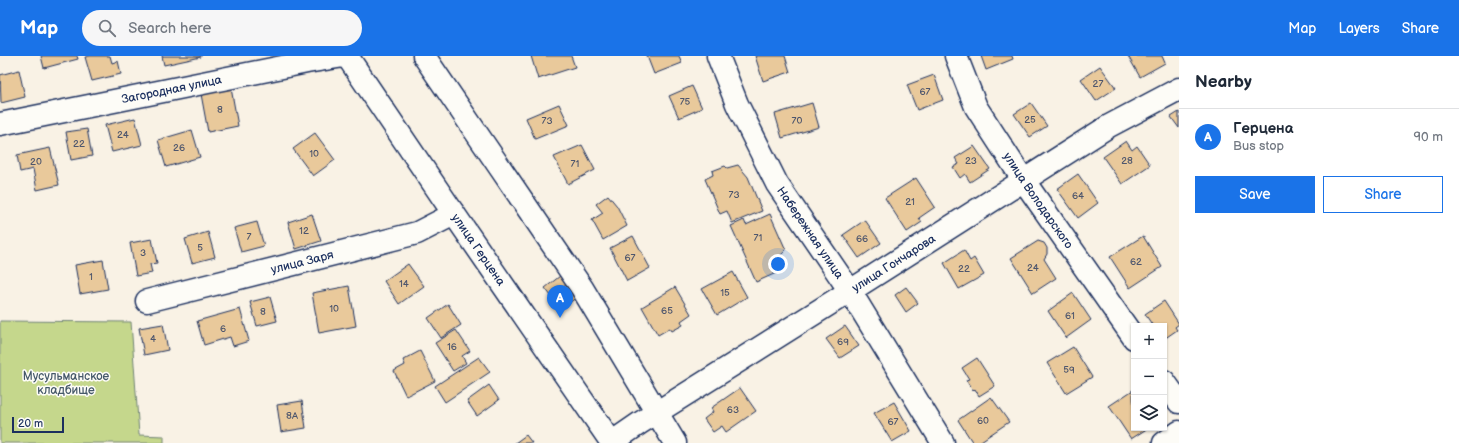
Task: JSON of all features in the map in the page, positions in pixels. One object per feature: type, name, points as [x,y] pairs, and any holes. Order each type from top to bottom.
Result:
[{"type":"street","name":"Загородная улица","points":[[0,124],[299,63],[346,56]]},
{"type":"street","name":"улица Герцена","points":[[346,56],[611,443]]},
{"type":"street","points":[[424,56],[582,288],[675,443]]},
{"type":"street","name":"Набережная улица","points":[[718,56],[737,104],[777,184],[850,291],[943,443]]},
{"type":"street","name":"улица Володарского","points":[[956,56],[976,107],[1024,180],[1131,334]]},
{"type":"street","name":"улица Гончарова","points":[[611,443],[656,412],[850,291],[1109,126],[1179,89]]},
{"type":"street","name":"улица Заря","points":[[147,301],[417,233],[454,214]]},
{"type":"street","points":[[1167,385],[1179,402]]},
{"type":"street","points":[[1164,443],[1179,432]]},
{"type":"green space","name":"Мусульманское кладбище","points":[[0,321],[131,322],[139,435],[164,436],[164,443],[0,443]]},
{"type":"building","points":[[41,56],[77,56],[78,59],[44,68]]},
{"type":"building","points":[[110,56],[112,63],[118,61],[121,74],[92,81],[85,57]]},
{"type":"building","points":[[162,56],[201,56],[201,57],[164,65]]},
{"type":"building","points":[[531,56],[571,56],[575,67],[538,79]]},
{"type":"building","points":[[647,56],[679,56],[682,63],[654,74]]},
{"type":"building","points":[[755,56],[785,56],[790,72],[763,81]]},
{"type":"building","points":[[981,56],[1012,56],[1013,59],[986,70]]},
{"type":"building","points":[[1128,56],[1162,56],[1165,63],[1140,77]]},
{"type":"building","points":[[1100,66],[1116,88],[1096,101],[1081,79]]},
{"type":"building","points":[[19,70],[25,97],[1,103],[0,75]]},
{"type":"building","points":[[934,75],[943,100],[917,110],[907,85]]},
{"type":"building","points":[[692,86],[702,108],[679,118],[669,96]]},
{"type":"building","points":[[231,88],[238,126],[208,132],[201,94]]},
{"type":"building","points":[[812,103],[819,127],[782,138],[775,114]]},
{"type":"building","points":[[1031,103],[1047,126],[1030,137],[1014,114]]},
{"type":"building","points":[[559,104],[569,125],[535,139],[526,118]]},
{"type":"building","points":[[1179,112],[1179,128],[1171,117]]},
{"type":"building","points":[[135,118],[142,145],[112,152],[105,125]]},
{"type":"building","points":[[87,129],[92,156],[71,160],[66,132]]},
{"type":"building","points":[[192,130],[200,157],[166,167],[158,140]]},
{"type":"building","points":[[315,133],[335,160],[313,176],[293,149]]},
{"type":"building","points":[[1126,141],[1132,150],[1137,146],[1150,165],[1122,184],[1103,157]]},
{"type":"building","points":[[582,145],[595,170],[568,184],[554,157]]},
{"type":"building","points":[[974,146],[990,169],[970,182],[965,174],[960,178],[953,167],[959,164],[955,158]]},
{"type":"building","points":[[50,148],[59,185],[37,190],[33,169],[20,172],[17,155]]},
{"type":"building","points":[[738,165],[748,177],[762,211],[732,223],[727,211],[720,214],[705,179],[713,175],[712,171],[725,166],[727,168]]},
{"type":"building","points":[[1078,174],[1098,203],[1078,218],[1057,189]]},
{"type":"building","points":[[916,178],[935,207],[919,218],[922,222],[907,232],[885,198]]},
{"type":"building","points":[[608,195],[617,206],[627,226],[603,240],[592,220],[603,213],[596,204]]},
{"type":"building","points":[[312,214],[321,241],[296,249],[288,222]]},
{"type":"building","points":[[770,214],[786,250],[780,256],[779,264],[783,270],[756,282],[731,226],[744,220],[746,225]]},
{"type":"building","points":[[865,220],[881,243],[859,258],[843,235]]},
{"type":"building","points":[[257,222],[264,246],[241,252],[234,228]]},
{"type":"building","points":[[208,232],[215,257],[192,263],[185,239]]},
{"type":"building","points":[[633,236],[650,268],[627,281],[610,248]]},
{"type":"building","points":[[1143,236],[1162,267],[1130,288],[1110,257]]},
{"type":"building","points":[[152,239],[157,263],[150,264],[152,273],[136,276],[130,243]]},
{"type":"building","points":[[1038,241],[1044,243],[1047,248],[1047,254],[1044,259],[1056,278],[1033,293],[1011,258]]},
{"type":"building","points":[[964,250],[970,261],[974,258],[984,275],[959,289],[944,263]]},
{"type":"building","points":[[103,260],[108,289],[80,294],[75,265]]},
{"type":"building","points":[[408,264],[424,286],[399,304],[384,281]]},
{"type":"building","points":[[565,272],[581,294],[561,309],[545,288]]},
{"type":"building","points":[[733,272],[747,297],[717,315],[702,289]]},
{"type":"building","points":[[349,286],[356,326],[319,333],[312,293]]},
{"type":"building","points":[[675,287],[691,314],[681,321],[683,325],[672,331],[670,328],[658,335],[642,307]]},
{"type":"building","points":[[906,287],[918,303],[906,312],[895,295]]},
{"type":"building","points":[[1073,293],[1091,320],[1066,338],[1048,311]]},
{"type":"building","points":[[270,297],[277,321],[257,326],[250,302]]},
{"type":"building","points":[[1164,301],[1179,324],[1175,327],[1177,330],[1167,337],[1167,323],[1151,323],[1145,314]]},
{"type":"building","points":[[448,304],[461,325],[441,338],[428,318]]},
{"type":"building","points":[[240,309],[249,341],[233,346],[230,337],[204,345],[197,321]]},
{"type":"building","points":[[163,324],[168,350],[144,355],[139,328]]},
{"type":"building","points":[[845,326],[859,346],[840,358],[826,339]]},
{"type":"building","points":[[456,330],[470,351],[462,356],[466,363],[453,371],[435,343]]},
{"type":"building","points":[[1073,347],[1092,377],[1066,393],[1047,363]]},
{"type":"building","points":[[420,351],[435,381],[406,396],[394,371],[405,365],[403,360]]},
{"type":"building","points":[[479,357],[490,372],[445,402],[435,386]]},
{"type":"building","points":[[977,358],[995,386],[979,396],[975,389],[973,391],[966,380],[969,379],[962,368]]},
{"type":"building","points":[[489,385],[499,400],[477,416],[467,401]]},
{"type":"building","points":[[740,388],[756,411],[726,432],[722,426],[713,432],[704,419],[713,412],[711,408]]},
{"type":"building","points":[[1131,391],[1131,431],[1143,431],[1131,439],[1109,406]]},
{"type":"building","points":[[991,397],[1009,422],[978,443],[973,443],[958,420]]},
{"type":"building","points":[[302,401],[306,428],[281,432],[277,405]]},
{"type":"building","points":[[894,402],[911,431],[892,442],[874,413]]},
{"type":"building","points":[[526,435],[532,443],[515,443]]},
{"type":"place","name":"Герцена","points":[[560,318]]}]
